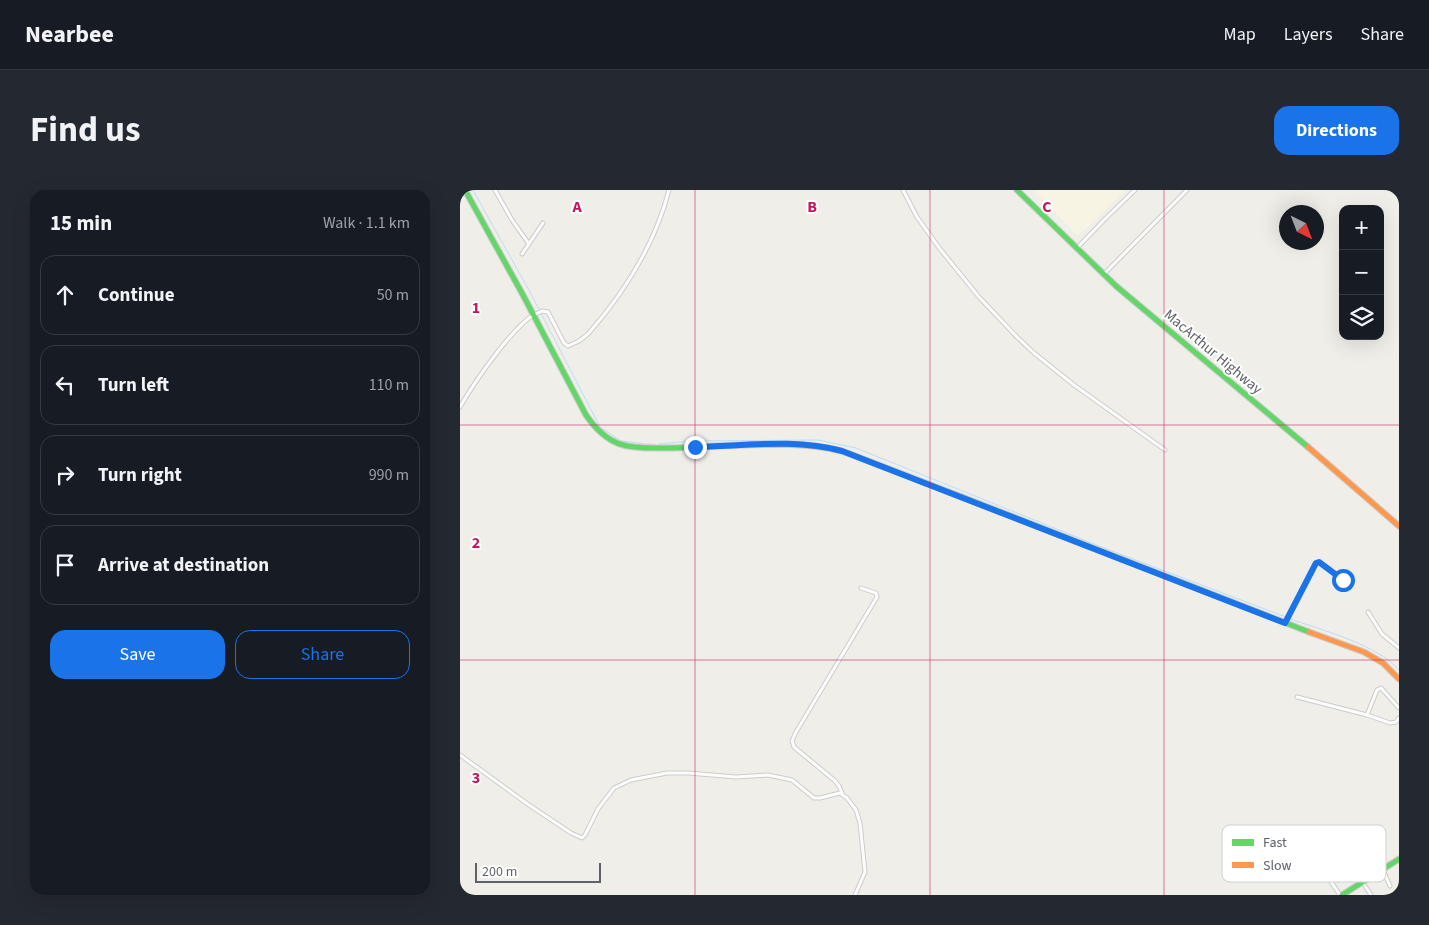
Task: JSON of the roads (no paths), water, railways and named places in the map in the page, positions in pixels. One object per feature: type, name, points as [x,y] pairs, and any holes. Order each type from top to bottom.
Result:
[{"type":"main road","points":[[465,190],[534,314],[590,421],[599,433],[619,444],[631,448],[646,449],[793,444],[828,447],[864,458],[1285,623],[1364,652],[1383,663],[1399,679]]},
{"type":"main road","name":"MacArthur Highway","points":[[1017,190],[1104,275],[1186,346],[1336,470],[1399,526]]},
{"type":"main road","points":[[1386,868],[1399,859]]},
{"type":"main road","points":[[1341,895],[1363,883]]},
{"type":"street","points":[[495,190],[528,244]]},
{"type":"street","points":[[460,407],[505,343],[534,314],[542,311],[549,313],[564,343],[568,346],[588,334],[635,272],[653,236],[669,190]]},
{"type":"street","points":[[903,190],[917,217],[940,249],[979,297],[1012,332],[1034,353],[1074,385],[1165,450]]},
{"type":"street","points":[[1077,249],[1135,190]]},
{"type":"street","points":[[1104,275],[1187,190]]},
{"type":"street","points":[[522,254],[543,223]]},
{"type":"street","points":[[1285,623],[1316,563],[1319,562],[1343,580]]},
{"type":"street","points":[[855,895],[865,872],[860,823],[856,810],[842,794],[839,786],[799,752],[794,747],[792,741],[877,596],[876,592],[861,588]]},
{"type":"street","points":[[1368,612],[1382,634],[1399,648]]},
{"type":"street","points":[[1367,715],[1379,689],[1382,689],[1399,708]]},
{"type":"street","points":[[1297,696],[1390,723],[1396,722],[1399,718]]},
{"type":"street","points":[[460,755],[529,805],[582,838],[598,809],[614,788],[627,781],[667,773],[693,773],[736,778],[768,775],[792,780],[814,798],[842,794]]},
{"type":"street","points":[[1386,877],[1390,886]]},
{"type":"street","points":[[1332,882],[1341,895]]},
{"type":"street","points":[[1363,883],[1371,895]]},
{"type":"waterway","points":[[473,190],[530,292],[600,427],[621,441],[655,444]]},
{"type":"waterway","points":[[659,444],[693,441],[818,440],[856,448],[1099,546],[1286,617]]},
{"type":"waterway","points":[[1290,619],[1333,633],[1364,646],[1390,661],[1399,670]]}]
